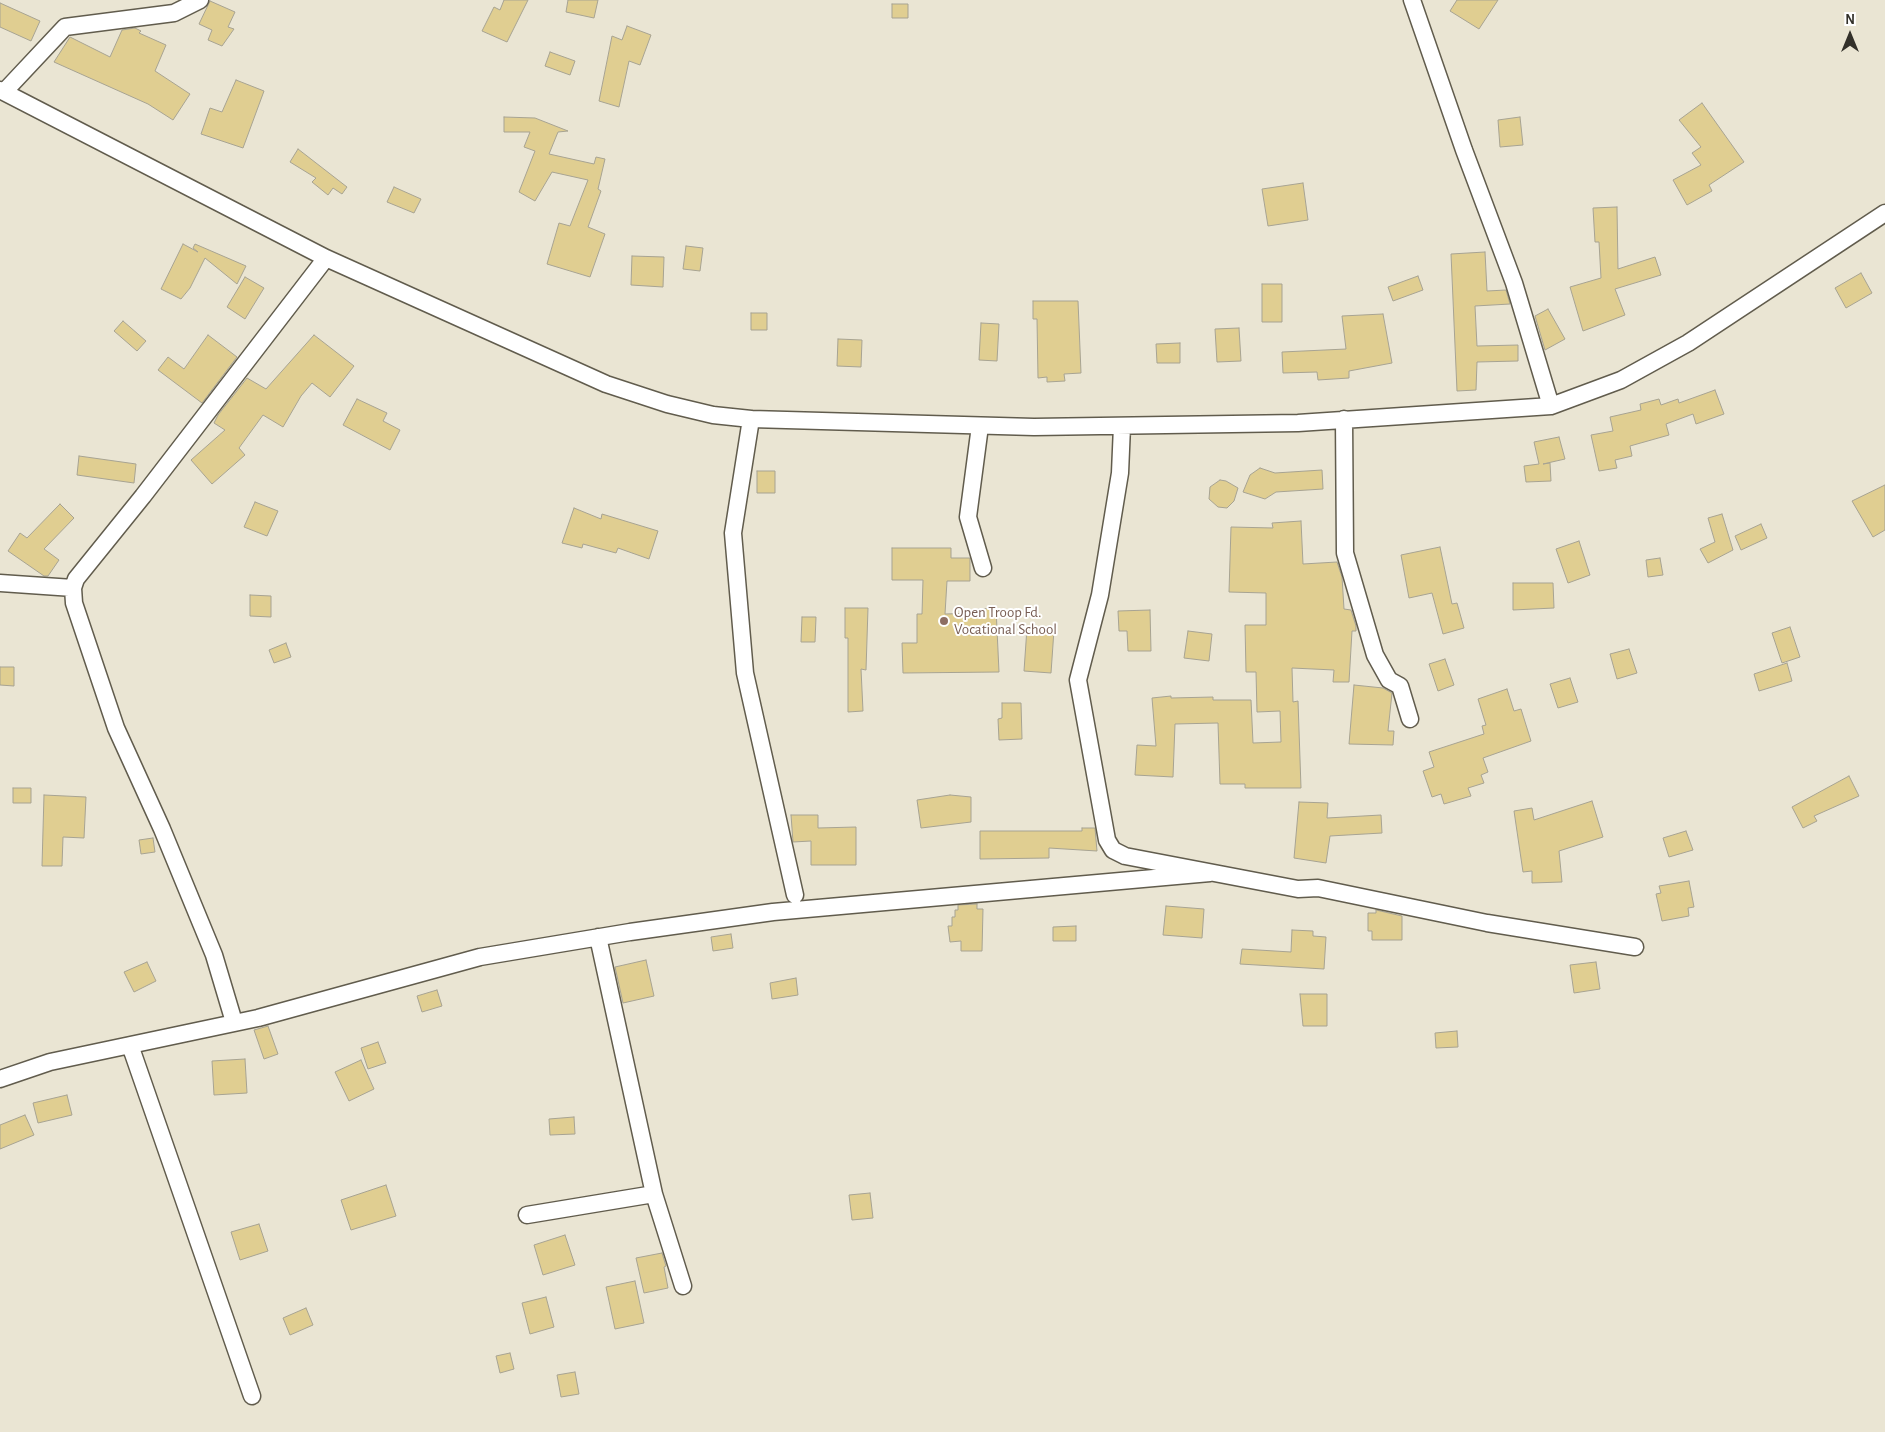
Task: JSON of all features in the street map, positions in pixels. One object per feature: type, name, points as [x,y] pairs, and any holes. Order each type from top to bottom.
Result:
[{"type":"street","points":[[200,0],[174,13],[65,27],[2,91],[326,258],[606,384],[676,406],[713,415],[752,419],[980,426],[1122,426],[1298,423],[1551,406],[1621,380],[1688,344],[1885,213]]},
{"type":"street","points":[[1412,0],[1464,150],[1514,283],[1551,406]]},
{"type":"street","points":[[234,1022],[214,955],[162,829],[116,728],[74,603],[73,588],[76,580],[326,258]]},
{"type":"street","points":[[752,419],[733,534],[745,672],[795,895]]},
{"type":"street","points":[[1344,419],[1345,553],[1376,655],[1389,680],[1400,686],[1410,719]]},
{"type":"street","points":[[980,426],[968,518],[983,568]]},
{"type":"street","points":[[1122,426],[1120,473],[1100,594],[1078,680],[1106,834],[1113,850],[1124,856],[1210,873],[1298,889],[1318,888],[1487,923],[1636,947]]},
{"type":"street","points":[[0,583],[73,588]]},
{"type":"street","points":[[0,1079],[50,1062],[258,1018],[480,957],[598,937],[773,912],[1210,873]]},
{"type":"street","points":[[598,937],[654,1194],[683,1286]]},
{"type":"street","points":[[130,1045],[252,1396]]},
{"type":"street","points":[[527,1215],[654,1194]]},
{"type":"building","points":[[504,0],[528,0],[507,42],[482,31],[494,7],[500,10]]},
{"type":"building","points":[[568,0],[598,0],[594,18],[566,12]]},
{"type":"building","points":[[1457,0],[1498,0],[1479,29],[1450,11]]},
{"type":"building","points":[[210,1],[235,12],[228,27],[234,29],[222,46],[208,40],[212,30],[199,24]]},
{"type":"building","points":[[0,3],[40,21],[31,41],[0,27]]},
{"type":"building","points":[[892,4],[908,4],[908,18],[892,18]]},
{"type":"building","points":[[627,26],[651,35],[640,65],[629,61],[619,107],[599,101],[612,36],[622,40]]},
{"type":"building","points":[[135,28],[141,31],[139,33],[166,45],[155,71],[190,94],[173,120],[148,104],[54,62],[70,37],[110,57],[122,30]]},
{"type":"building","points":[[550,52],[575,61],[570,75],[545,66]]},
{"type":"building","points":[[236,80],[264,91],[243,148],[201,134],[210,108],[222,112]]},
{"type":"building","points":[[1702,103],[1744,162],[1709,185],[1712,191],[1687,205],[1673,180],[1701,165],[1692,153],[1701,147],[1679,120]]},
{"type":"building","points":[[504,117],[535,118],[568,131],[558,132],[549,154],[594,164],[596,157],[605,159],[598,189],[601,191],[588,227],[605,234],[590,277],[547,264],[559,223],[570,226],[588,180],[552,172],[535,201],[519,192],[535,151],[524,147],[530,132],[504,132]]},
{"type":"building","points":[[1520,117],[1523,145],[1500,147],[1498,120]]},
{"type":"building","points":[[298,149],[347,187],[342,194],[333,188],[328,195],[312,182],[316,178],[290,162]]},
{"type":"building","points":[[1303,183],[1308,220],[1268,226],[1262,189]]},
{"type":"building","points":[[394,187],[421,199],[414,213],[387,202]]},
{"type":"building","points":[[1617,207],[1618,269],[1655,257],[1661,275],[1615,289],[1625,315],[1583,331],[1570,287],[1601,278],[1599,242],[1595,242],[1593,208]]},
{"type":"building","points":[[183,244],[198,252],[193,248],[195,244],[246,266],[237,284],[205,258],[190,288],[181,299],[161,289]]},
{"type":"building","points":[[686,246],[703,248],[700,271],[683,269]]},
{"type":"building","points":[[1485,252],[1487,291],[1506,290],[1510,304],[1475,306],[1477,346],[1518,345],[1518,361],[1477,362],[1476,390],[1457,391],[1451,254]]},
{"type":"building","points":[[632,256],[664,257],[663,287],[631,285]]},
{"type":"building","points":[[1861,273],[1872,293],[1846,308],[1835,288]]},
{"type":"building","points":[[1418,276],[1423,290],[1393,301],[1388,287]]},
{"type":"building","points":[[245,277],[264,288],[245,319],[227,307]]},
{"type":"building","points":[[1262,284],[1282,284],[1282,322],[1262,322]]},
{"type":"building","points":[[1033,301],[1078,301],[1081,373],[1064,374],[1065,381],[1047,382],[1047,377],[1038,378],[1037,319],[1033,319]]},
{"type":"building","points":[[1548,309],[1565,339],[1545,350],[1535,316]]},
{"type":"building","points":[[751,313],[767,313],[767,330],[751,330]]},
{"type":"building","points":[[1383,314],[1392,363],[1349,371],[1349,378],[1318,380],[1317,372],[1283,373],[1282,352],[1346,349],[1342,316]]},
{"type":"building","points":[[123,321],[146,341],[137,351],[114,331]]},
{"type":"building","points":[[981,323],[999,324],[997,361],[979,360]]},
{"type":"building","points":[[1239,328],[1241,361],[1217,362],[1215,329]]},
{"type":"building","points":[[208,335],[237,357],[202,403],[158,370],[168,357],[184,369]]},
{"type":"building","points":[[314,335],[354,366],[330,397],[312,383],[301,396],[283,427],[263,415],[239,448],[245,455],[212,484],[191,460],[225,430],[214,423],[218,415],[247,378],[266,389]]},
{"type":"building","points":[[838,339],[862,340],[861,367],[837,366]]},
{"type":"building","points":[[1180,343],[1180,363],[1157,363],[1156,344]]},
{"type":"building","points":[[1715,390],[1724,414],[1696,424],[1693,414],[1666,424],[1669,435],[1630,446],[1632,456],[1615,460],[1617,468],[1599,471],[1591,435],[1613,431],[1610,417],[1641,410],[1640,404],[1659,399],[1661,405],[1678,399],[1679,403]]},
{"type":"building","points":[[357,399],[387,413],[383,421],[400,430],[390,450],[343,425]]},
{"type":"building","points":[[1559,437],[1565,459],[1543,464],[1550,463],[1551,481],[1526,482],[1524,466],[1539,464],[1534,442]]},
{"type":"building","points":[[79,456],[136,464],[134,483],[77,475]]},
{"type":"building","points":[[1260,468],[1275,473],[1322,470],[1323,489],[1276,492],[1265,499],[1243,492],[1250,475]]},
{"type":"building","points":[[757,471],[775,471],[775,493],[757,493]]},
{"type":"building","points":[[1220,480],[1226,481],[1238,488],[1234,501],[1227,508],[1218,507],[1209,499],[1210,487]]},
{"type":"building","points":[[1885,485],[1885,530],[1873,537],[1852,501]]},
{"type":"building","points":[[255,502],[278,511],[267,536],[244,527]]},
{"type":"building","points":[[60,504],[74,518],[44,549],[59,560],[48,576],[44,576],[8,551],[20,533],[27,538]]},
{"type":"building","points":[[574,508],[601,519],[602,514],[658,531],[649,559],[618,548],[616,553],[583,544],[582,548],[562,543]]},
{"type":"building","points":[[1722,514],[1733,550],[1708,563],[1700,549],[1715,542],[1708,518]]},
{"type":"building","points":[[1301,521],[1303,564],[1337,562],[1342,577],[1344,609],[1351,610],[1356,631],[1352,631],[1349,682],[1333,682],[1334,670],[1292,668],[1293,702],[1298,701],[1301,788],[1245,788],[1245,784],[1220,784],[1218,723],[1175,724],[1173,777],[1135,775],[1137,745],[1156,746],[1152,698],[1171,696],[1171,698],[1213,697],[1213,700],[1251,700],[1253,743],[1281,742],[1280,711],[1257,712],[1256,672],[1246,672],[1245,625],[1266,625],[1266,593],[1229,592],[1231,527],[1273,528],[1272,523]]},
{"type":"building","points":[[1761,524],[1767,538],[1741,550],[1735,536]]},
{"type":"building","points":[[1579,541],[1590,575],[1568,583],[1556,549]]},
{"type":"building","points":[[1440,547],[1452,604],[1457,603],[1464,628],[1443,634],[1432,593],[1409,598],[1401,555]]},
{"type":"building","points":[[892,548],[951,548],[951,558],[970,558],[970,581],[947,581],[945,614],[978,613],[978,609],[996,608],[999,672],[903,673],[902,643],[917,643],[917,614],[922,614],[923,580],[892,580]]},
{"type":"building","points":[[1660,558],[1663,575],[1648,577],[1646,560]]},
{"type":"building","points":[[1513,583],[1553,583],[1554,608],[1513,610]]},
{"type":"building","points":[[250,595],[271,596],[271,617],[250,616]]},
{"type":"building","points":[[845,608],[868,608],[866,670],[861,669],[863,711],[848,712],[848,638],[845,638]]},
{"type":"building","points":[[1150,610],[1151,651],[1128,651],[1127,631],[1119,631],[1118,611]]},
{"type":"building","points":[[802,617],[816,617],[815,642],[801,642]]},
{"type":"building","points":[[1790,627],[1800,657],[1782,663],[1772,633]]},
{"type":"building","points":[[1027,628],[1054,630],[1051,673],[1024,671]]},
{"type":"building","points":[[1188,631],[1212,634],[1209,661],[1184,658]]},
{"type":"building","points":[[286,643],[291,657],[274,663],[269,650]]},
{"type":"building","points":[[1629,649],[1637,673],[1617,679],[1610,654]]},
{"type":"building","points":[[1445,659],[1454,685],[1438,691],[1429,664]]},
{"type":"building","points":[[1787,663],[1792,681],[1759,691],[1754,674]]},
{"type":"building","points":[[0,667],[14,667],[14,686],[0,685]]},
{"type":"building","points":[[1570,678],[1578,702],[1558,708],[1550,684]]},
{"type":"building","points":[[1354,685],[1383,688],[1392,693],[1388,731],[1394,731],[1393,745],[1349,744]]},
{"type":"building","points":[[1507,689],[1514,711],[1521,709],[1531,741],[1483,758],[1488,772],[1481,775],[1484,783],[1468,788],[1471,796],[1444,804],[1441,794],[1432,797],[1423,771],[1434,767],[1429,752],[1484,734],[1482,726],[1486,725],[1478,699]]},
{"type":"building","points":[[1002,703],[1021,703],[1022,739],[999,740],[998,719],[1002,718]]},
{"type":"building","points":[[1849,776],[1859,796],[1814,816],[1817,821],[1803,828],[1792,807]]},
{"type":"building","points":[[13,788],[31,788],[31,803],[13,803]]},
{"type":"building","points":[[44,795],[86,797],[84,838],[63,837],[62,866],[42,866]]},
{"type":"building","points":[[950,795],[971,797],[971,822],[921,828],[917,800]]},
{"type":"building","points":[[1592,801],[1603,837],[1559,851],[1562,882],[1532,883],[1532,871],[1523,872],[1514,811],[1532,808],[1534,820]]},
{"type":"building","points":[[1299,802],[1328,803],[1327,818],[1381,815],[1382,833],[1330,836],[1326,863],[1294,858]]},
{"type":"building","points":[[791,815],[818,815],[818,828],[856,827],[856,865],[811,865],[811,841],[793,842]]},
{"type":"building","points":[[1082,828],[1095,828],[1097,851],[1049,848],[1049,858],[980,859],[980,831],[1082,831]]},
{"type":"building","points":[[1686,831],[1693,850],[1669,857],[1663,838]]},
{"type":"building","points":[[153,838],[155,852],[141,854],[139,840]]},
{"type":"building","points":[[1689,881],[1694,907],[1688,908],[1689,916],[1662,921],[1656,894],[1661,893],[1659,886]]},
{"type":"building","points":[[977,904],[977,909],[983,909],[982,951],[961,951],[961,941],[950,942],[948,926],[952,926],[952,917],[955,917],[955,910],[958,910],[958,905]]},
{"type":"building","points":[[1166,906],[1204,909],[1202,938],[1163,935]]},
{"type":"building","points":[[1376,910],[1402,916],[1402,940],[1372,940],[1372,931],[1368,931],[1368,913],[1376,913]]},
{"type":"building","points":[[1076,926],[1076,941],[1053,941],[1053,927]]},
{"type":"building","points":[[1292,930],[1313,931],[1313,936],[1326,937],[1324,969],[1240,964],[1242,949],[1291,952]]},
{"type":"building","points":[[731,934],[733,948],[713,951],[711,937]]},
{"type":"building","points":[[646,960],[654,996],[623,1003],[615,967]]},
{"type":"building","points":[[147,962],[156,981],[134,992],[124,972]]},
{"type":"building","points":[[1596,962],[1600,989],[1574,993],[1570,965]]},
{"type":"building","points":[[796,978],[798,995],[772,999],[770,983]]},
{"type":"building","points":[[437,990],[442,1006],[422,1012],[417,996]]},
{"type":"building","points":[[1300,994],[1327,994],[1327,1026],[1303,1026]]},
{"type":"building","points":[[268,1026],[278,1054],[264,1059],[254,1030]]},
{"type":"building","points":[[1457,1031],[1458,1047],[1436,1048],[1435,1033]]},
{"type":"building","points":[[378,1042],[386,1063],[368,1069],[361,1048]]},
{"type":"building","points":[[245,1059],[247,1093],[214,1095],[212,1061]]},
{"type":"building","points":[[361,1060],[374,1089],[349,1101],[335,1072]]},
{"type":"building","points":[[67,1095],[72,1115],[38,1123],[33,1103]]},
{"type":"building","points":[[25,1115],[34,1135],[0,1149],[0,1125]]},
{"type":"building","points":[[574,1117],[575,1134],[550,1135],[549,1119]]},
{"type":"building","points":[[386,1185],[396,1216],[351,1230],[341,1200]]},
{"type":"building","points":[[870,1193],[873,1218],[852,1220],[849,1195]]},
{"type":"building","points":[[259,1224],[268,1251],[240,1260],[231,1232]]},
{"type":"building","points":[[565,1235],[575,1265],[543,1275],[534,1245]]},
{"type":"building","points":[[662,1253],[666,1266],[664,1267],[668,1288],[644,1293],[636,1258]]},
{"type":"building","points":[[635,1281],[644,1323],[615,1329],[606,1287]]},
{"type":"building","points":[[546,1297],[554,1327],[530,1334],[522,1303]]},
{"type":"building","points":[[306,1308],[313,1325],[290,1335],[283,1318]]},
{"type":"building","points":[[510,1353],[514,1369],[500,1373],[496,1356]]},
{"type":"building","points":[[575,1372],[579,1394],[561,1397],[557,1375]]},
{"type":"place","name":"Open Troop Fd. Vocational School","points":[[944,621]]}]
